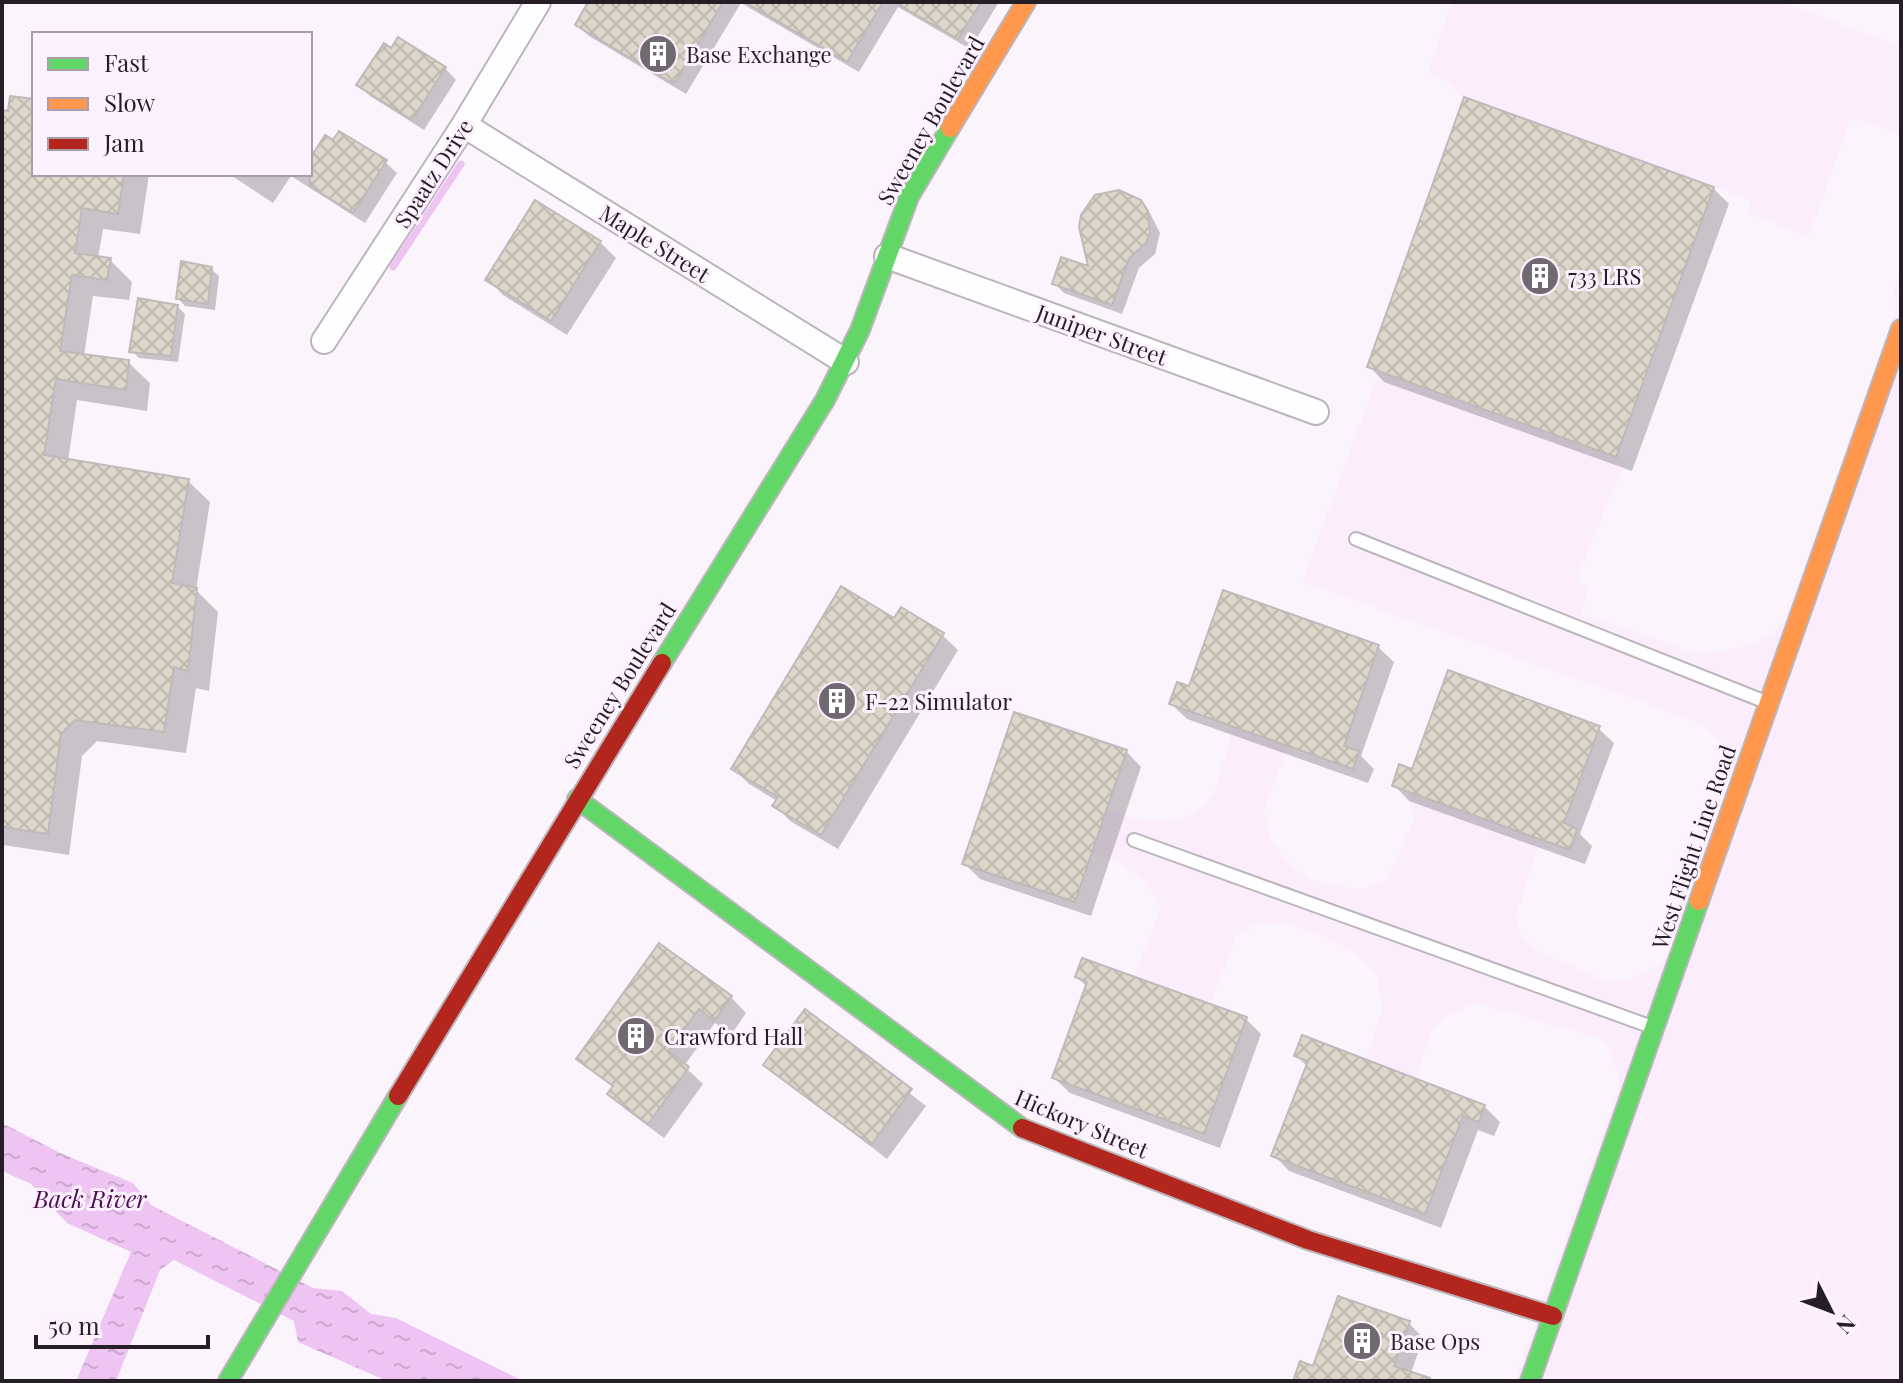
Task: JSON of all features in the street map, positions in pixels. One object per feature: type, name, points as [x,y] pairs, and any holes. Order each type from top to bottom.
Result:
[{"type":"street","name":"Spaatz Drive","points":[[324,341],[464,125],[538,2]]},
{"type":"street","name":"Sweeney Boulevard","points":[[228,1381],[577,799],[846,362],[909,197],[1026,2]]},
{"type":"street","name":"Maple Street","points":[[464,125],[846,362]]},
{"type":"street","name":"Juniper Street","points":[[887,256],[1316,412]]},
{"type":"street","name":"West Flight Line Road","points":[[1530,1381],[1901,329]]},
{"type":"street","name":"Hickory Street","points":[[577,799],[1014,1125],[1308,1240],[1553,1316]]},
{"type":"lane","points":[[1356,539],[1769,703]]},
{"type":"lane","points":[[1134,840],[1655,1028]]},
{"type":"shaded area","points":[[1452,2],[1780,2],[1901,47],[1901,134],[1851,118],[1809,236],[1747,213],[1751,200],[1461,96],[1444,79],[1428,73]]},
{"type":"shaded area","points":[[1901,271],[1901,1381],[1515,1381],[1620,1085],[1610,1051],[1600,1038],[1476,1003],[1451,1013],[1433,1028],[1416,1078],[1366,1060],[1383,1007],[1376,975],[1356,953],[1318,934],[1281,923],[1257,924],[1236,936],[1211,1004],[1134,977],[1161,907],[1144,880],[1121,864],[1092,852],[1107,810],[1148,822],[1172,820],[1195,813],[1214,794],[1234,727],[1288,746],[1263,813],[1271,839],[1290,866],[1311,880],[1347,888],[1368,888],[1388,879],[1414,819],[1407,792],[1541,839],[1516,916],[1522,938],[1537,951],[1606,982],[1628,981],[1665,962],[1731,785],[1719,743],[1702,725],[1302,582],[1379,372],[1625,460],[1576,581],[1589,587],[1581,614],[1701,655],[1750,645],[1771,634],[1785,620],[1898,302],[1893,292]]},
{"type":"water","name":"Back River","points":[[2,1123],[60,1153],[133,1183],[151,1205],[313,1288],[342,1291],[371,1314],[396,1318],[523,1381],[387,1381],[298,1342],[294,1321],[174,1260],[160,1270],[116,1381],[76,1381],[131,1252],[67,1223],[31,1184],[2,1171]]},
{"type":"building","name":"Base Exchange","points":[[588,2],[723,2],[674,84],[575,25]]},
{"type":"building","name":"Base Exchange","points":[[745,2],[883,2],[847,62]]},
{"type":"building","points":[[894,2],[981,2],[958,39]]},
{"type":"building","points":[[398,37],[446,67],[412,120],[356,85],[384,43],[391,48]]},
{"type":"building","points":[[10,96],[32,99],[32,176],[124,176],[118,214],[82,208],[75,253],[111,258],[107,280],[72,275],[60,351],[129,360],[126,390],[56,379],[44,455],[189,479],[172,583],[197,588],[188,671],[174,667],[164,732],[75,720],[61,734],[48,834],[2,827],[2,110],[8,111]]},
{"type":"building","name":"733 LRS","points":[[1464,97],[1714,187],[1616,457],[1367,367]]},
{"type":"building","points":[[339,131],[387,160],[353,213],[310,186],[312,156],[325,135],[333,140]]},
{"type":"building","points":[[1119,190],[1141,200],[1148,211],[1150,233],[1146,243],[1129,258],[1112,305],[1052,284],[1061,257],[1088,266],[1079,227],[1081,215],[1095,195]]},
{"type":"building","points":[[535,200],[601,241],[551,321],[485,280]]},
{"type":"building","points":[[181,261],[212,267],[208,304],[176,299]]},
{"type":"building","points":[[138,298],[178,305],[171,356],[129,352]]},
{"type":"building","name":"F-22 Simulator","points":[[841,586],[894,618],[901,607],[944,633],[821,835],[772,806],[778,797],[731,769]]},
{"type":"building","points":[[1223,590],[1379,645],[1344,746],[1359,751],[1353,769],[1169,704],[1177,682],[1189,686]]},
{"type":"building","points":[[1448,670],[1600,726],[1564,823],[1577,829],[1570,850],[1392,786],[1399,764],[1412,769]]},
{"type":"building","points":[[1014,712],[1127,750],[1075,902],[962,864]]},
{"type":"building","name":"Crawford Hall","points":[[659,943],[732,996],[714,1021],[699,1009],[668,1051],[689,1067],[648,1124],[607,1094],[613,1086],[576,1059]]},
{"type":"building","points":[[1082,958],[1247,1017],[1204,1134],[1052,1078],[1087,982],[1075,977]]},
{"type":"building","points":[[805,1009],[912,1089],[871,1145],[763,1065]]},
{"type":"building","points":[[1302,1035],[1485,1105],[1479,1122],[1463,1116],[1425,1214],[1271,1156],[1308,1061],[1294,1056]]},
{"type":"building","name":"Base Ops","points":[[1338,1296],[1410,1321],[1394,1366],[1430,1378],[1430,1381],[1293,1381],[1300,1361],[1313,1366]]},
{"type":"waterway","points":[[393,267],[461,164]]},
{"type":"traffic: fast","points":[[662,663],[825,400],[860,330],[909,197],[950,128]]},
{"type":"traffic: fast","points":[[577,799],[1022,1128]]},
{"type":"traffic: fast","points":[[1530,1381],[1699,901]]},
{"type":"traffic: fast","points":[[228,1381],[398,1096]]},
{"type":"traffic: slow","points":[[950,128],[1026,2]]},
{"type":"traffic: slow","points":[[1699,901],[1901,329]]},
{"type":"traffic: jam","points":[[398,1096],[662,663]]},
{"type":"traffic: jam","points":[[1022,1128],[1308,1240],[1553,1316]]},
{"type":"place","name":"Base Exchange","points":[[658,54]]},
{"type":"place","name":"733 LRS","points":[[1540,276]]},
{"type":"place","name":"F-22 Simulator","points":[[837,701]]},
{"type":"place","name":"Crawford Hall","points":[[636,1036]]},
{"type":"place","name":"Base Ops","points":[[1362,1341]]}]
